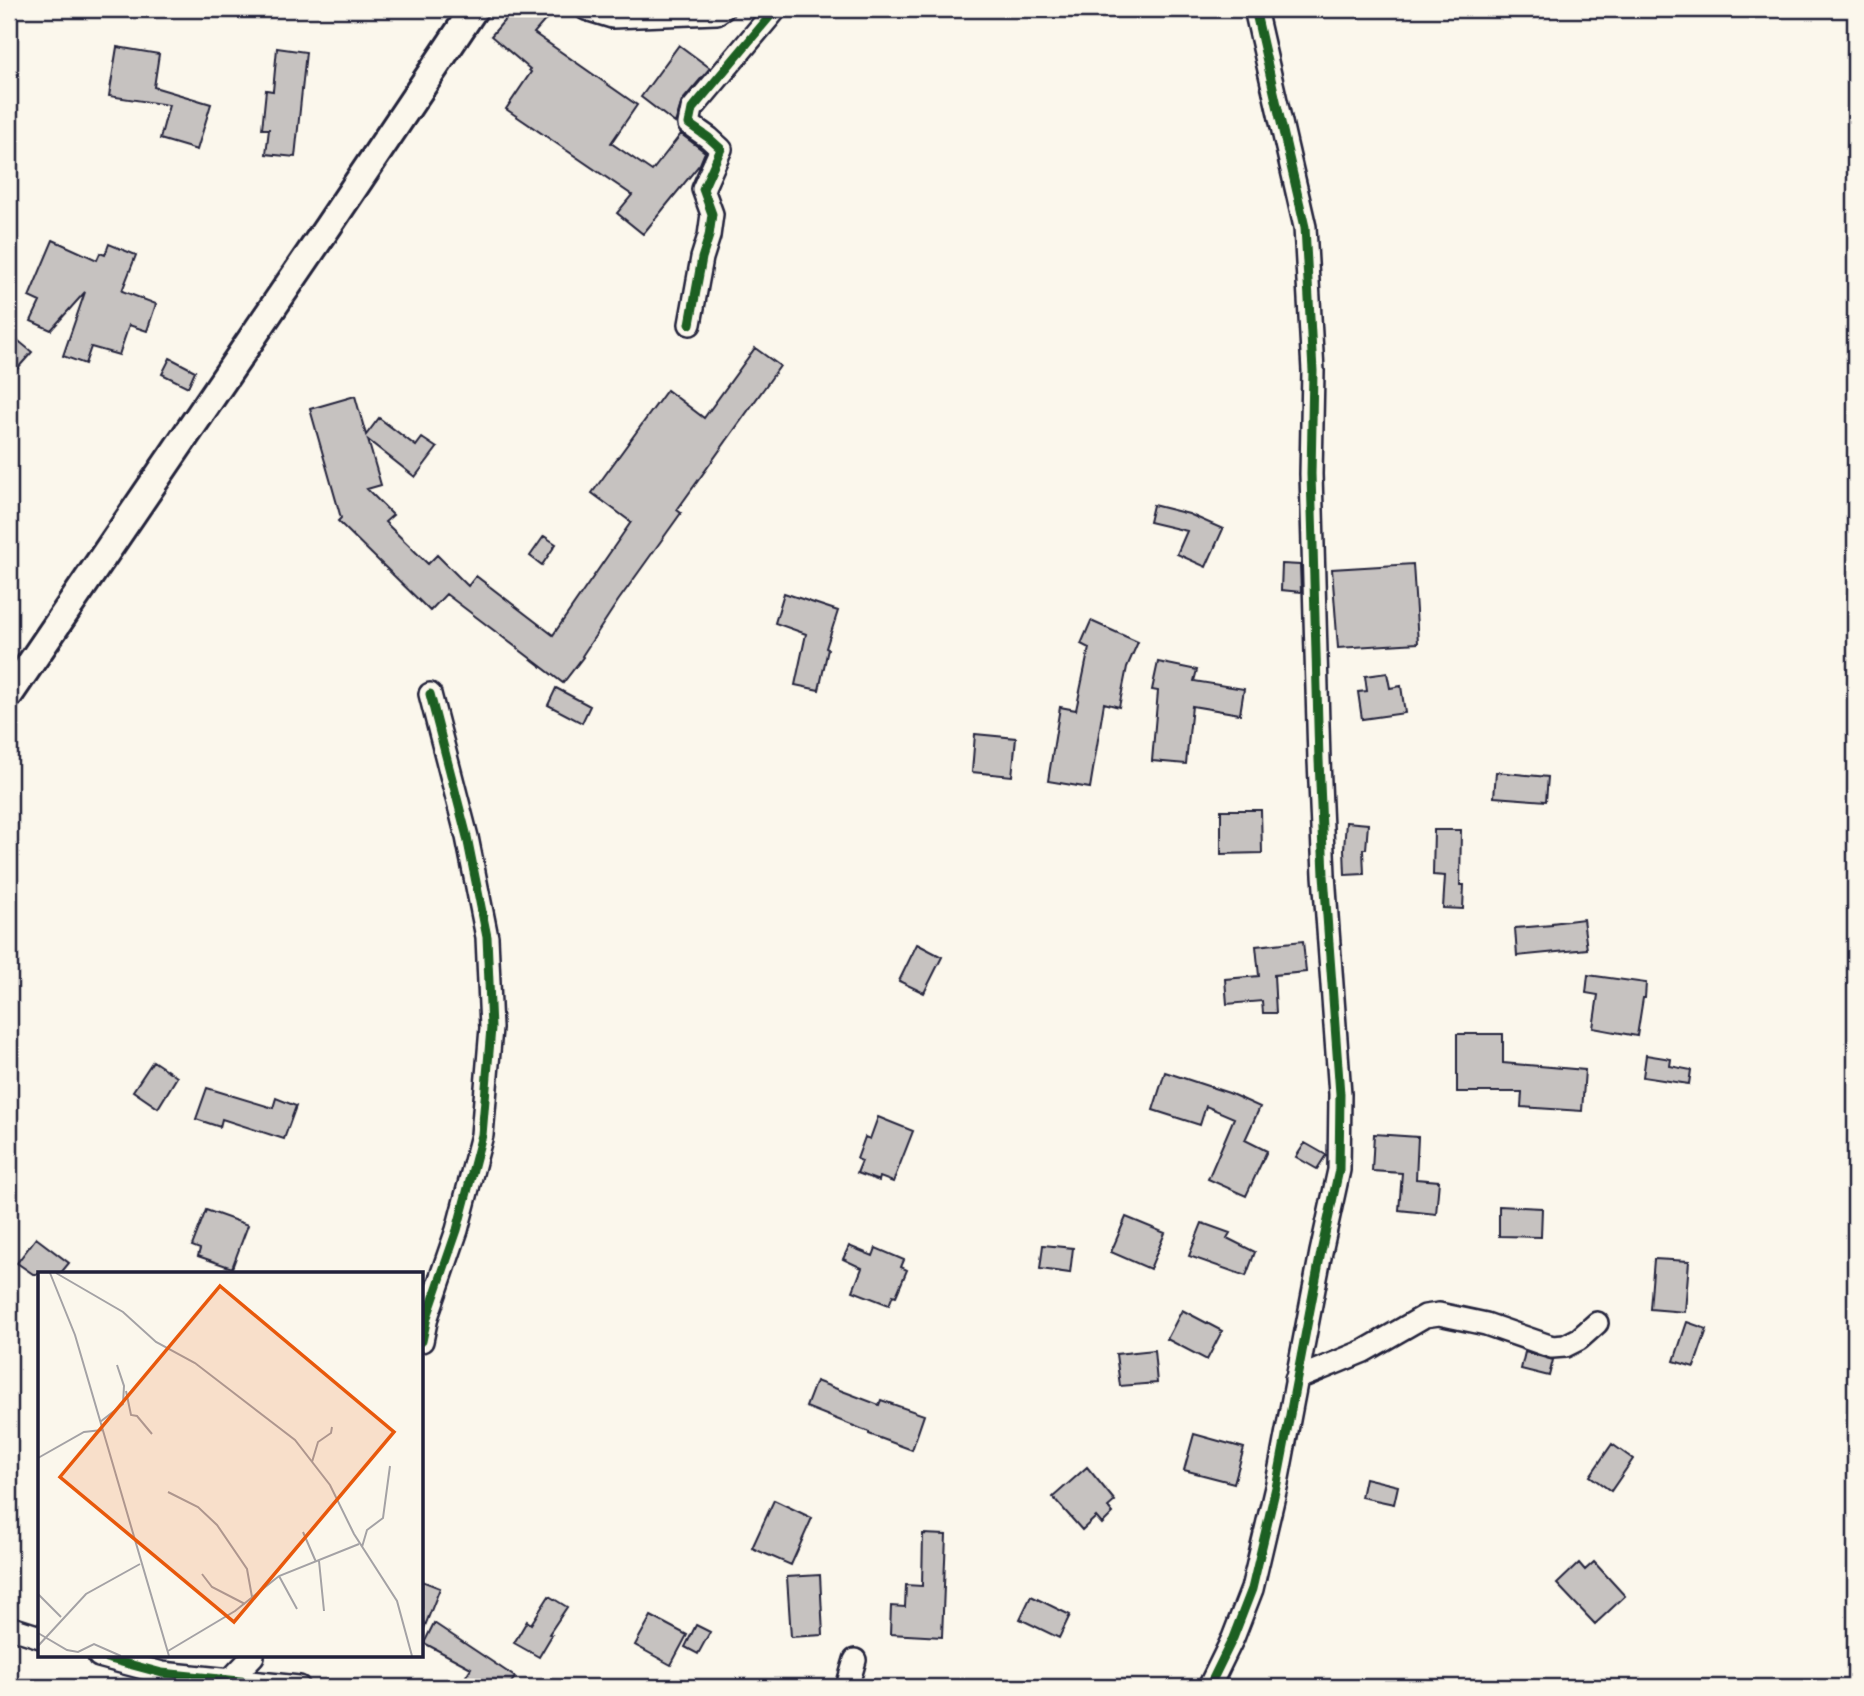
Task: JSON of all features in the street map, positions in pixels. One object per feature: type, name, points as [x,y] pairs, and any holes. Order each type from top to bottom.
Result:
[{"type":"main road","points":[[9,695],[321,236],[466,12]]},
{"type":"street","points":[[586,9],[612,17],[717,13],[723,9]]},
{"type":"street","points":[[690,324],[712,214],[703,189],[721,149],[689,124],[692,109],[776,9]]},
{"type":"street","points":[[1209,1687],[1252,1589],[1278,1483],[1296,1379],[1339,1170],[1340,1094],[1324,874],[1319,760],[1311,474],[1313,371],[1305,227],[1255,9]]},
{"type":"street","points":[[424,1331],[457,1230],[482,1135],[491,1028],[487,937],[467,837],[430,694]]},
{"type":"street","points":[[1296,1379],[1364,1351],[1425,1316],[1439,1314],[1486,1324],[1552,1347],[1565,1346],[1597,1323]]},
{"type":"street","points":[[9,1627],[38,1636]]},
{"type":"street","points":[[115,1658],[163,1664],[231,1679],[299,1687]]},
{"type":"street","points":[[231,1679],[251,1658]]},
{"type":"street","points":[[847,1687],[855,1660]]},
{"type":"building","points":[[514,9],[555,9],[534,33],[637,105],[611,143],[652,171],[681,134],[705,152],[700,164],[643,234],[617,213],[632,195],[506,109],[531,72],[491,36]]},
{"type":"building","points":[[679,45],[710,68],[682,101],[675,123],[641,97]]},
{"type":"building","points":[[117,47],[159,54],[154,87],[211,104],[197,150],[160,139],[169,105],[109,96]]},
{"type":"building","points":[[277,48],[306,52],[295,157],[266,154],[269,129],[262,129],[266,90],[273,91]]},
{"type":"building","points":[[53,240],[97,260],[100,253],[105,255],[109,244],[136,255],[122,291],[156,304],[147,331],[129,325],[119,355],[91,347],[85,364],[63,356],[85,292],[51,330],[31,321],[40,302],[29,297]]},
{"type":"building","points":[[15,338],[32,352],[9,378],[9,345]]},
{"type":"building","points":[[755,348],[780,366],[677,510],[681,513],[563,683],[446,594],[430,611],[338,521],[341,518],[310,409],[355,396],[366,435],[379,418],[416,446],[422,438],[437,448],[415,477],[368,440],[381,485],[367,489],[393,515],[385,522],[428,564],[437,555],[468,586],[476,576],[553,635],[631,522],[592,493],[667,390],[704,418]]},
{"type":"building","points":[[170,358],[195,371],[188,387],[162,374]]},
{"type":"building","points":[[1153,505],[1189,514],[1223,529],[1206,567],[1177,554],[1187,531],[1149,522]]},
{"type":"building","points":[[544,536],[556,544],[542,565],[530,556]]},
{"type":"building","points":[[1282,564],[1300,565],[1301,592],[1281,590]]},
{"type":"building","points":[[1413,564],[1418,643],[1338,648],[1332,569]]},
{"type":"building","points":[[784,593],[838,611],[826,648],[828,649],[819,690],[795,685],[806,634],[775,623]]},
{"type":"building","points":[[1091,621],[1138,642],[1127,667],[1119,707],[1104,703],[1090,788],[1048,781],[1060,707],[1076,710],[1089,648],[1081,644]]},
{"type":"building","points":[[1158,662],[1197,670],[1194,681],[1244,689],[1240,714],[1192,706],[1186,764],[1152,761],[1158,691],[1152,690]]},
{"type":"building","points":[[1387,673],[1390,688],[1401,686],[1405,713],[1362,719],[1358,692],[1367,691],[1365,676]]},
{"type":"building","points":[[556,688],[590,706],[582,723],[548,705]]},
{"type":"building","points":[[975,734],[1016,738],[1012,776],[972,772]]},
{"type":"building","points":[[1496,772],[1548,777],[1546,801],[1494,797]]},
{"type":"building","points":[[1221,810],[1261,810],[1262,853],[1221,854]]},
{"type":"building","points":[[1346,822],[1368,824],[1366,849],[1363,849],[1364,874],[1345,875]]},
{"type":"building","points":[[1434,830],[1461,830],[1460,885],[1464,885],[1463,909],[1443,908],[1445,876],[1433,875]]},
{"type":"building","points":[[1583,919],[1587,949],[1517,956],[1515,928]]},
{"type":"building","points":[[1303,941],[1306,972],[1274,975],[1276,1013],[1263,1013],[1262,1001],[1227,1004],[1225,979],[1259,976],[1256,946]]},
{"type":"building","points":[[917,944],[942,957],[924,993],[899,981]]},
{"type":"building","points":[[1588,975],[1646,983],[1637,1036],[1593,1028],[1598,995],[1586,993]]},
{"type":"building","points":[[1457,1034],[1503,1034],[1503,1063],[1585,1070],[1582,1111],[1521,1107],[1522,1092],[1457,1092]]},
{"type":"building","points":[[1646,1055],[1671,1059],[1670,1066],[1691,1070],[1689,1084],[1643,1077]]},
{"type":"building","points":[[153,1061],[177,1077],[158,1108],[133,1091]]},
{"type":"building","points":[[1165,1072],[1229,1093],[1260,1107],[1245,1140],[1267,1151],[1246,1196],[1208,1179],[1234,1118],[1206,1106],[1200,1125],[1153,1110]]},
{"type":"building","points":[[207,1088],[273,1108],[276,1098],[296,1106],[284,1139],[222,1119],[220,1127],[196,1119]]},
{"type":"building","points":[[878,1117],[913,1131],[893,1182],[880,1177],[879,1181],[857,1173],[862,1161],[857,1159],[865,1137],[870,1139]]},
{"type":"building","points":[[1374,1134],[1418,1137],[1416,1179],[1439,1181],[1436,1214],[1399,1210],[1402,1173],[1372,1171]]},
{"type":"building","points":[[1305,1143],[1326,1155],[1317,1169],[1296,1157]]},
{"type":"building","points":[[1499,1206],[1542,1208],[1541,1237],[1499,1236]]},
{"type":"building","points":[[206,1210],[248,1225],[232,1268],[198,1256],[200,1249],[192,1246]]},
{"type":"building","points":[[1126,1217],[1165,1233],[1150,1269],[1111,1252]]},
{"type":"building","points":[[1202,1223],[1230,1233],[1227,1238],[1255,1252],[1246,1276],[1189,1256]]},
{"type":"building","points":[[36,1238],[69,1263],[62,1272],[33,1274],[17,1263]]},
{"type":"building","points":[[1043,1245],[1073,1248],[1070,1273],[1040,1269]]},
{"type":"building","points":[[849,1246],[873,1256],[876,1248],[904,1260],[901,1267],[907,1270],[896,1296],[893,1295],[889,1305],[853,1291],[862,1268],[843,1259]]},
{"type":"building","points":[[1654,1259],[1689,1261],[1685,1312],[1650,1309]]},
{"type":"building","points":[[1182,1310],[1222,1331],[1207,1360],[1167,1339]]},
{"type":"building","points":[[1687,1322],[1707,1329],[1694,1367],[1674,1361]]},
{"type":"building","points":[[1154,1350],[1157,1383],[1120,1386],[1116,1354]]},
{"type":"building","points":[[1525,1352],[1553,1360],[1549,1376],[1521,1369]]},
{"type":"building","points":[[816,1381],[879,1405],[881,1400],[924,1415],[912,1450],[806,1407]]},
{"type":"building","points":[[1194,1434],[1244,1448],[1234,1483],[1184,1470]]},
{"type":"building","points":[[1612,1444],[1633,1459],[1611,1491],[1590,1476]]},
{"type":"building","points":[[1087,1467],[1115,1501],[1108,1507],[1113,1513],[1102,1524],[1096,1517],[1082,1530],[1053,1497]]},
{"type":"building","points":[[1365,1478],[1398,1486],[1394,1504],[1361,1497]]},
{"type":"building","points":[[774,1500],[812,1518],[791,1565],[752,1548]]},
{"type":"building","points":[[923,1534],[946,1535],[942,1637],[890,1634],[891,1606],[905,1607],[906,1585],[922,1586]]},
{"type":"building","points":[[1594,1562],[1625,1596],[1595,1624],[1557,1584],[1579,1563],[1585,1570]]},
{"type":"building","points":[[820,1575],[823,1635],[791,1637],[787,1577]]},
{"type":"building","points":[[424,1582],[440,1588],[424,1628]]},
{"type":"building","points":[[549,1596],[567,1607],[549,1634],[552,1635],[539,1657],[514,1643],[527,1621],[531,1624]]},
{"type":"building","points":[[1031,1596],[1070,1615],[1059,1638],[1020,1619]]},
{"type":"building","points":[[651,1616],[687,1635],[671,1665],[635,1645]]},
{"type":"building","points":[[434,1623],[515,1677],[508,1687],[483,1687],[466,1676],[471,1668],[424,1643]]},
{"type":"building","points":[[696,1625],[710,1632],[698,1654],[685,1647]]},
{"type":"cycle path","points":[[690,324],[712,214],[703,189],[721,149],[689,124],[692,109],[776,9]]},
{"type":"cycle path","points":[[1209,1687],[1233,1638],[1252,1589],[1277,1483],[1339,1170],[1340,1094],[1324,875],[1319,760],[1311,474],[1313,371],[1305,227],[1255,9]]},
{"type":"cycle path","points":[[424,1331],[457,1230],[482,1135],[491,1028],[487,937],[467,837],[430,694]]},
{"type":"cycle path","points":[[106,1658],[162,1673],[299,1687]]}]
